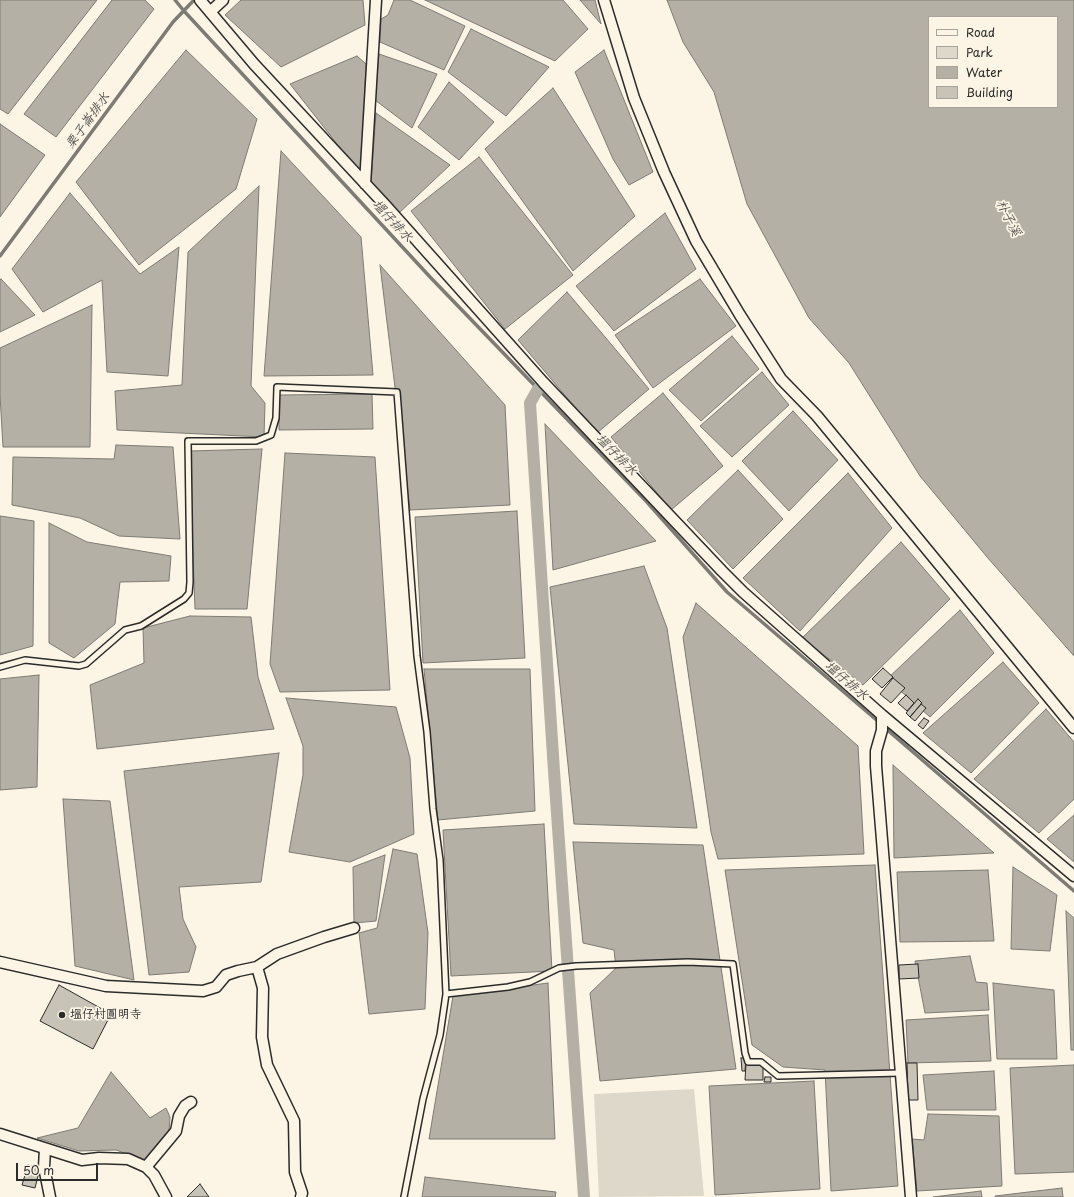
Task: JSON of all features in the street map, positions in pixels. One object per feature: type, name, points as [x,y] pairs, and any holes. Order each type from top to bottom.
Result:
[{"type":"street","points":[[210,12],[223,0]]},
{"type":"street","points":[[366,184],[376,0]]},
{"type":"street","points":[[604,0],[634,98],[664,172],[696,241],[740,315],[781,379],[817,416],[1074,728]]},
{"type":"street","points":[[200,1],[254,64],[366,184],[543,382],[722,572],[882,715],[1074,876]]},
{"type":"street","points":[[882,715],[882,730],[876,751],[876,766],[911,1197]]},
{"type":"street","points":[[0,962],[106,986],[203,991],[216,987],[226,975],[257,967],[277,954],[354,928]]},
{"type":"street","points":[[257,967],[263,988],[262,1037],[267,1065],[294,1121],[296,1172],[302,1194],[301,1197]]},
{"type":"street","points":[[146,1167],[176,1131],[179,1116],[185,1106],[191,1102]]},
{"type":"street","points":[[0,1134],[82,1160],[99,1158],[128,1159],[146,1167],[154,1175],[166,1197]]},
{"type":"street","points":[[45,1149],[44,1167],[50,1197]]},
{"type":"lane","points":[[0,667],[25,660],[79,666],[86,664],[125,630],[141,626],[184,599],[189,593],[188,441],[256,441],[271,435],[276,418],[277,387],[397,392],[417,656],[427,732],[433,809],[440,860],[446,994],[440,1035],[423,1099],[404,1197]]},
{"type":"lane","points":[[446,994],[508,987],[530,982],[559,968],[576,966],[688,962],[733,964],[745,1053],[748,1062],[761,1062],[778,1076],[901,1073]]},
{"type":"green space","points":[[694,1089],[704,1196],[599,1197],[594,1094]]},
{"type":"water","points":[[0,0],[97,0],[8,114],[0,109]]},
{"type":"water","points":[[112,0],[145,0],[154,9],[56,137],[24,114]]},
{"type":"water","points":[[241,0],[363,0],[365,25],[281,67],[225,15]]},
{"type":"water","points":[[394,0],[410,0],[465,26],[444,70],[380,42],[381,19],[388,15]]},
{"type":"water","points":[[425,0],[563,0],[588,29],[555,61]]},
{"type":"water","points":[[580,0],[595,0],[601,24]]},
{"type":"water","name":"朴子溪","points":[[667,0],[1074,0],[1074,656],[987,557],[920,476],[849,363],[809,318],[747,204],[714,92],[683,42]]},
{"type":"water","points":[[471,29],[549,67],[506,116],[448,72]]},
{"type":"water","points":[[186,50],[257,119],[236,189],[139,265],[76,182]]},
{"type":"water","points":[[604,50],[653,172],[629,185],[613,159],[575,72]]},
{"type":"water","points":[[379,54],[437,74],[412,128],[375,100]]},
{"type":"water","points":[[357,56],[366,64],[362,172],[359,172],[290,84]]},
{"type":"water","points":[[449,82],[494,122],[459,160],[418,127]]},
{"type":"water","points":[[553,88],[635,216],[573,271],[485,149]]},
{"type":"water","points":[[376,113],[450,165],[399,213],[371,183]]},
{"type":"water","points":[[0,124],[45,155],[0,217]]},
{"type":"water","points":[[281,151],[361,237],[373,375],[264,376]]},
{"type":"water","points":[[479,157],[573,275],[505,329],[411,211]]},
{"type":"water","points":[[259,186],[251,386],[265,403],[264,437],[117,430],[115,391],[182,385],[188,252]]},
{"type":"water","points":[[70,193],[140,274],[179,247],[168,376],[107,372],[102,280],[43,312],[12,269]]},
{"type":"water","points":[[665,213],[696,269],[614,331],[576,286]]},
{"type":"water","points":[[380,265],[505,405],[510,505],[410,510]]},
{"type":"water","points":[[1,279],[35,315],[0,332],[0,280]]},
{"type":"water","points":[[700,279],[736,326],[653,388],[615,335]]},
{"type":"water","points":[[567,292],[649,389],[597,433],[518,340]]},
{"type":"water","points":[[92,305],[90,447],[3,447],[0,395],[0,348]]},
{"type":"water","points":[[732,336],[759,369],[701,421],[669,390]]},
{"type":"water","points":[[762,372],[789,405],[732,457],[700,426]]},
{"type":"water","points":[[663,393],[723,466],[671,510],[611,437]]},
{"type":"water","points":[[372,394],[373,429],[279,430],[279,395]]},
{"type":"water","points":[[793,411],[838,460],[789,511],[742,461]]},
{"type":"water","points":[[545,424],[656,541],[553,570]]},
{"type":"water","points":[[116,445],[173,447],[180,539],[119,536],[80,518],[12,505],[13,457],[114,459]]},
{"type":"water","points":[[262,449],[247,609],[195,609],[189,451]]},
{"type":"water","points":[[285,453],[375,457],[390,690],[280,692],[270,664]]},
{"type":"water","points":[[738,470],[783,519],[733,569],[687,520]]},
{"type":"water","points":[[848,473],[892,528],[800,631],[743,578]]},
{"type":"water","points":[[517,511],[525,658],[423,663],[415,517]]},
{"type":"water","points":[[0,516],[34,521],[33,646],[0,655]]},
{"type":"water","points":[[49,523],[87,542],[171,556],[169,581],[120,582],[115,624],[74,658],[49,643]]},
{"type":"water","points":[[901,542],[950,599],[863,685],[802,638]]},
{"type":"water","points":[[644,566],[667,628],[697,828],[574,824],[550,587]]},
{"type":"water","points":[[696,603],[858,746],[864,854],[718,859],[711,832],[683,637]]},
{"type":"water","points":[[960,610],[994,653],[930,717],[887,679]]},
{"type":"water","points":[[190,616],[251,617],[258,677],[274,729],[97,749],[90,685],[144,663],[143,628]]},
{"type":"water","points":[[1003,662],[1039,703],[971,773],[923,733]]},
{"type":"water","points":[[424,669],[530,669],[535,811],[438,820]]},
{"type":"water","points":[[39,675],[37,787],[0,790],[0,679]]},
{"type":"water","points":[[286,698],[396,707],[410,758],[414,834],[350,862],[289,852],[303,775],[303,746]]},
{"type":"water","points":[[1046,709],[1074,742],[1074,799],[1039,833],[974,779]]},
{"type":"water","points":[[279,753],[261,882],[179,887],[183,919],[196,947],[189,972],[149,975],[124,771]]},
{"type":"water","points":[[893,765],[994,853],[894,858]]},
{"type":"water","points":[[63,799],[110,801],[134,980],[75,966]]},
{"type":"water","points":[[1074,815],[1074,862],[1047,839]]},
{"type":"water","points":[[544,824],[552,971],[451,976],[443,830]]},
{"type":"water","points":[[573,842],[703,845],[736,1069],[600,1081],[590,993],[616,968],[614,950],[583,943]]},
{"type":"water","points":[[393,849],[417,854],[428,933],[425,1009],[369,1014],[359,933],[377,928]]},
{"type":"water","points":[[385,855],[376,921],[354,923],[353,867]]},
{"type":"water","points":[[875,865],[898,1186],[831,1191],[825,1070],[783,1067],[752,1045],[725,870]]},
{"type":"water","points":[[1013,867],[1057,895],[1050,951],[1011,949]]},
{"type":"water","points":[[988,870],[994,941],[900,942],[897,872]]},
{"type":"water","points":[[1066,911],[1074,918],[1074,1050],[1071,1050]]},
{"type":"water","points":[[970,956],[976,982],[987,983],[989,1010],[925,1013],[915,961]]},
{"type":"water","points":[[548,983],[555,1139],[429,1139],[453,996]]},
{"type":"water","points":[[993,983],[1054,990],[1057,1059],[997,1059]]},
{"type":"water","points":[[988,1015],[991,1061],[908,1063],[906,1020]]},
{"type":"water","points":[[1074,1065],[1074,1172],[1015,1174],[1010,1068]]},
{"type":"water","points":[[994,1071],[996,1110],[927,1110],[923,1075]]},
{"type":"water","points":[[111,1072],[150,1118],[166,1108],[170,1117],[169,1130],[144,1160],[116,1150],[79,1151],[37,1138],[78,1128]]},
{"type":"water","points":[[814,1081],[820,1189],[715,1195],[709,1086]]},
{"type":"water","points":[[928,1114],[999,1116],[1002,1186],[917,1191],[912,1139],[924,1140]]},
{"type":"water","points":[[425,1177],[556,1192],[555,1197],[422,1197]]},
{"type":"water","points":[[1062,1188],[1063,1197],[995,1197],[995,1196]]},
{"type":"water","points":[[981,1191],[982,1197],[933,1197]]},
{"type":"building","points":[[883,668],[893,677],[882,688],[872,679]]},
{"type":"building","points":[[893,678],[905,688],[891,703],[880,694]]},
{"type":"building","points":[[906,695],[914,703],[907,711],[898,703]]},
{"type":"building","points":[[918,699],[922,703],[910,717],[906,713]]},
{"type":"building","points":[[921,704],[926,708],[915,721],[910,717]]},
{"type":"building","points":[[924,718],[929,721],[923,729],[918,725]]},
{"type":"building","points":[[918,964],[919,978],[899,979],[899,965]]},
{"type":"building","points":[[59,985],[111,1014],[93,1049],[40,1021]]},
{"type":"building","points":[[741,1058],[746,1058],[745,1071],[742,1071]]},
{"type":"building","points":[[907,1063],[917,1063],[918,1100],[908,1100]]},
{"type":"building","points":[[746,1064],[763,1064],[763,1080],[745,1080]]},
{"type":"building","points":[[765,1077],[771,1077],[771,1082],[764,1082]]},
{"type":"building","points":[[28,1165],[40,1168],[35,1188],[22,1185]]},
{"type":"building","points":[[200,1184],[209,1197],[187,1197]]},
{"type":"waterway","name":"塭仔排水","points":[[175,0],[431,278],[646,501],[727,592],[880,723]]},
{"type":"waterway","name":"栗子崙排水","points":[[0,256],[173,22],[194,0]]},
{"type":"waterway","points":[[538,389],[530,403],[584,1197]]},
{"type":"waterway","name":"塭仔排水","points":[[884,727],[1074,891]]},
{"type":"place","name":"塭仔村圓明寺","points":[[62,1015]]}]
